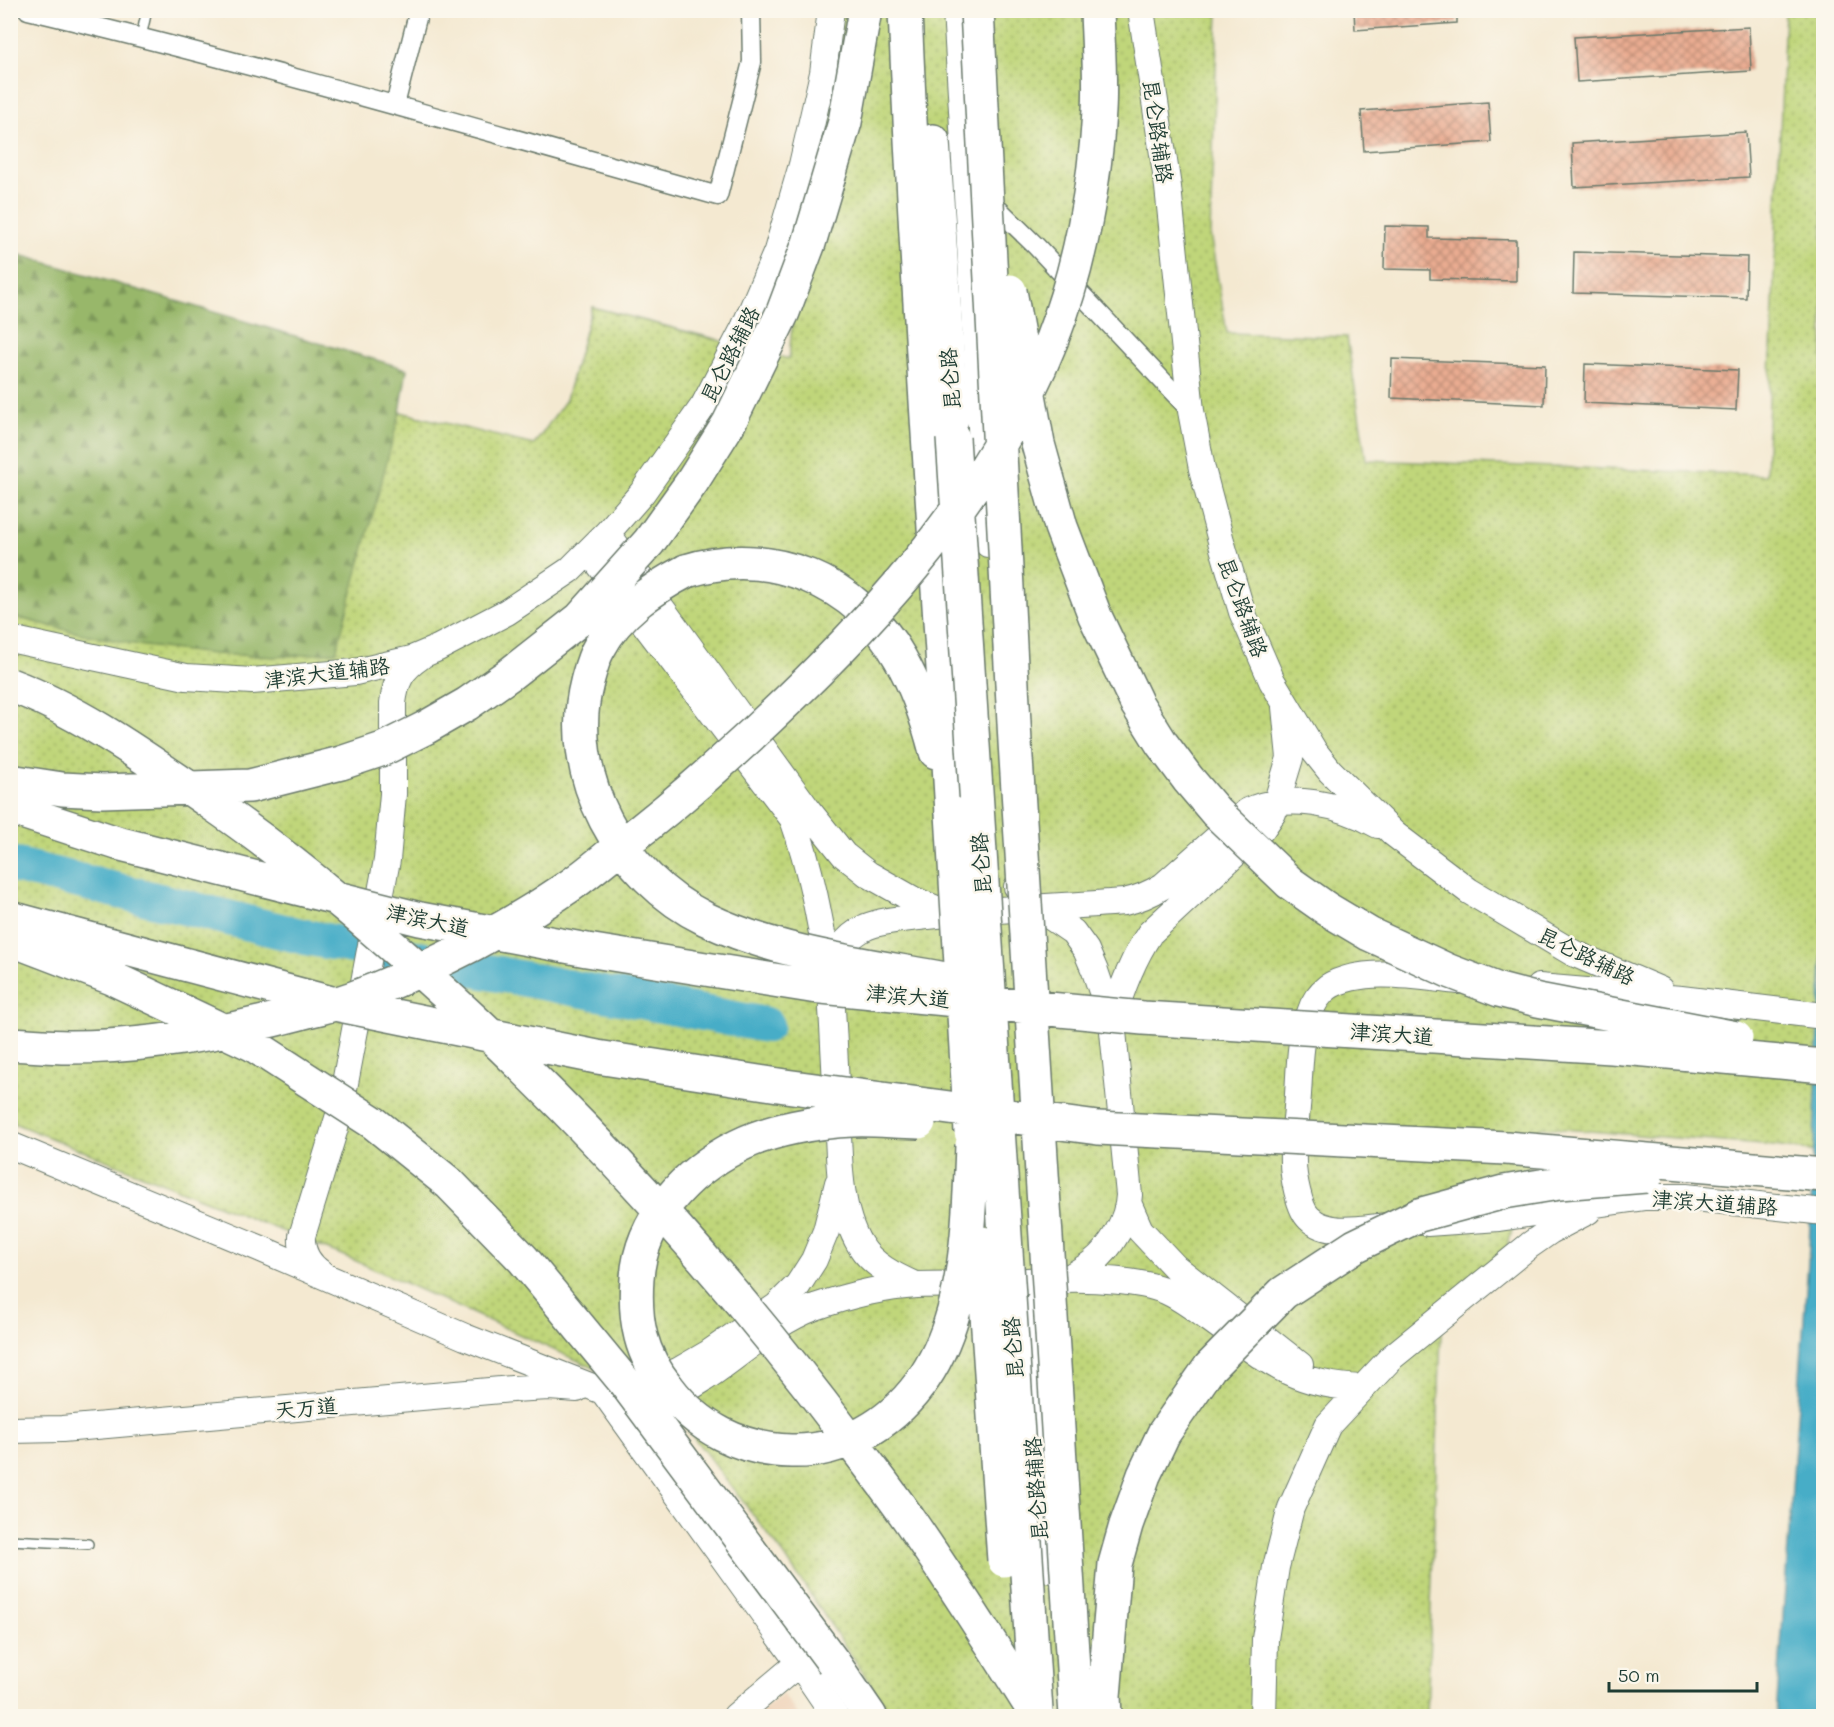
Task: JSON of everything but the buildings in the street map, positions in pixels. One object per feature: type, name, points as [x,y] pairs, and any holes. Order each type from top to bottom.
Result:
[{"type":"highway","points":[[10,781],[63,789],[102,791],[250,786],[341,763],[382,749],[467,704],[510,674],[580,619],[649,542],[692,482],[729,423],[779,321],[809,243],[845,122],[865,10]]},
{"type":"highway","points":[[905,10],[913,209],[930,444],[972,1146],[981,1238],[1014,1716]]},
{"type":"highway","name":"昆仑路","points":[[926,10],[935,178],[1036,1716]]},
{"type":"highway","name":"昆仑路","points":[[977,10],[1015,742],[1076,1716]]},
{"type":"highway","points":[[10,1044],[69,1047],[164,1041],[211,1034],[260,1024],[352,999],[441,962],[509,924],[573,884],[673,805],[774,715],[849,640],[918,560],[965,500],[1011,426],[1036,376],[1053,337],[1066,295],[1079,245],[1092,178],[1099,99],[1097,10]]},
{"type":"highway","points":[[981,65],[999,228],[1038,444],[1061,527],[1095,616],[1123,676],[1162,744],[1195,788],[1216,812],[1290,883],[1369,934],[1449,971],[1499,990],[1558,1005],[1727,1037],[1824,1050]]},
{"type":"highway","points":[[952,813],[927,720],[901,659],[881,629],[855,603],[828,585],[792,569],[756,562],[723,562],[704,565],[686,571],[642,597],[614,626],[599,648],[591,667],[582,713],[584,751],[593,790],[612,833],[635,864],[660,889],[682,906],[706,919],[756,939],[807,952],[1127,1019]]},
{"type":"highway","points":[[10,685],[34,694],[117,739],[248,828],[311,876],[406,957],[519,1062],[599,1143],[699,1252],[804,1379],[910,1521],[1036,1716]]},
{"type":"highway","name":"津滨大道","points":[[10,808],[117,843],[409,916],[576,948],[811,986],[1127,1019],[1612,1047],[1824,1066]]},
{"type":"highway","points":[[10,918],[335,1004],[597,1057],[785,1086],[1098,1128]]},
{"type":"highway","points":[[10,939],[112,978],[252,1044],[374,1123],[450,1184],[523,1259],[623,1380],[833,1662],[870,1716]]},
{"type":"highway","points":[[972,1146],[968,1240],[963,1275],[948,1329],[925,1377],[899,1408],[880,1424],[837,1445],[819,1450],[786,1451],[753,1447],[734,1441],[710,1429],[668,1389],[644,1349],[639,1334],[635,1306],[638,1271],[643,1248],[654,1222],[673,1195],[689,1178],[738,1146],[763,1136],[807,1126],[852,1120],[1098,1128],[1506,1148],[1824,1175]]},
{"type":"highway","points":[[1105,1716],[1104,1695],[1115,1564],[1144,1475],[1164,1432],[1210,1367],[1283,1293],[1354,1246],[1419,1215],[1504,1192],[1612,1178],[1760,1169]]},
{"type":"main road","name":"昆仑路辅路","points":[[598,542],[642,493],[704,405],[744,328],[777,251],[802,165],[823,73],[831,10]]},
{"type":"main road","points":[[598,542],[844,855],[868,874],[906,896],[949,914],[968,906],[985,892],[996,863],[941,10]]},
{"type":"main road","points":[[956,10],[1008,862],[1016,885],[1029,902],[1059,920],[1073,932],[1086,950],[1095,971],[1127,1019]]},
{"type":"main road","name":"昆仑路辅路","points":[[1141,10],[1168,187],[1191,411],[1202,469],[1242,612],[1272,681],[1314,751],[1330,771],[1394,834],[1469,891],[1573,953],[1681,999]]},
{"type":"main road","name":"津滨大道辅路","points":[[10,639],[186,677],[252,681],[355,672],[397,664],[428,652],[507,612],[570,570],[598,542]]},
{"type":"main road","points":[[598,542],[793,819],[813,885],[830,977],[841,1171],[851,1228],[861,1247],[875,1262],[915,1285]]},
{"type":"main road","points":[[259,1248],[292,1251],[301,1247],[311,1231],[342,1136],[355,1082],[366,998],[380,920],[391,830],[395,689],[402,672],[428,652]]},
{"type":"main road","points":[[355,672],[383,678],[395,689]]},
{"type":"main road","points":[[1284,701],[1290,758],[1273,813],[1262,829],[1150,933],[1139,948],[1130,970],[1127,1019],[1129,1205],[1140,1230],[1175,1267],[1302,1366],[1317,1384],[1328,1405],[1328,1425]]},
{"type":"main road","points":[[830,977],[840,948],[848,939],[877,923],[1011,908],[1038,909],[1124,902],[1150,894],[1163,886],[1248,811],[1277,801],[1321,805],[1368,820],[1394,834]]},
{"type":"main road","name":"津滨大道辅路","points":[[1681,999],[1404,976],[1357,976],[1335,983],[1325,989],[1309,1014],[1302,1051],[1293,1162],[1302,1204],[1307,1216],[1321,1226],[1348,1229],[1499,1218],[1645,1197],[1686,1197],[1824,1212]]},
{"type":"main road","points":[[1681,999],[1816,1015]]},
{"type":"main road","points":[[10,1145],[633,1404],[658,1402],[691,1387],[782,1322],[814,1308],[870,1292],[915,1285],[1065,1279],[1122,1282],[1164,1290],[1185,1301],[1287,1373],[1317,1384],[1361,1388]]},
{"type":"main road","points":[[602,1391],[645,1383],[678,1371],[777,1306],[798,1285],[814,1260],[826,1231],[841,1171]]},
{"type":"main road","points":[[1263,1716],[1265,1639],[1276,1567],[1290,1508],[1328,1425],[1392,1358],[1530,1245],[1550,1231],[1607,1202]]},
{"type":"main road","name":"昆仑路辅路","points":[[1061,1716],[1032,1318],[1041,1299],[1107,1249],[1129,1205]]},
{"type":"main road","points":[[301,1247],[310,1263],[327,1278]]},
{"type":"main road","name":"昆仑路辅路","points":[[979,1284],[1004,1294],[1023,1317],[1051,1716]]},
{"type":"main road","name":"天万道","points":[[10,1430],[62,1429],[512,1389],[549,1387],[602,1391]]},
{"type":"main road","points":[[602,1391],[835,1716]]},
{"type":"main road","points":[[736,1716],[799,1663]]},
{"type":"street","points":[[28,10],[141,37],[395,105],[718,196],[752,62],[751,10]]},
{"type":"street","points":[[395,105],[419,10]]},
{"type":"street","points":[[966,178],[1036,246],[1191,411]]},
{"type":"lane","points":[[141,37],[147,10]]},
{"type":"lane","points":[[10,1540],[88,1544]]},
{"type":"shaded area","points":[[783,1694],[799,1716],[755,1716]]},
{"type":"green space","points":[[820,11],[1218,11],[1210,234],[1227,333],[1347,337],[1366,460],[1766,475],[1785,11],[1823,11],[1823,1153],[1774,1146],[1540,1127],[1508,1245],[1442,1305],[1427,1716],[892,1716],[784,1555],[665,1400],[354,1260],[11,1122],[10,616],[144,646],[212,654],[276,657],[336,652],[400,412],[534,445],[566,400],[592,307],[789,359]]},
{"type":"green space","points":[[10,252],[407,369],[400,412],[534,446],[566,400],[592,307],[716,339],[337,652],[276,657],[212,654],[144,646],[11,616]]},
{"type":"water","points":[[1823,617],[1824,1716],[1776,1716],[1809,1248],[1822,960],[1821,684]]},
{"type":"waterway","points":[[10,864],[305,937],[766,1025]]}]
